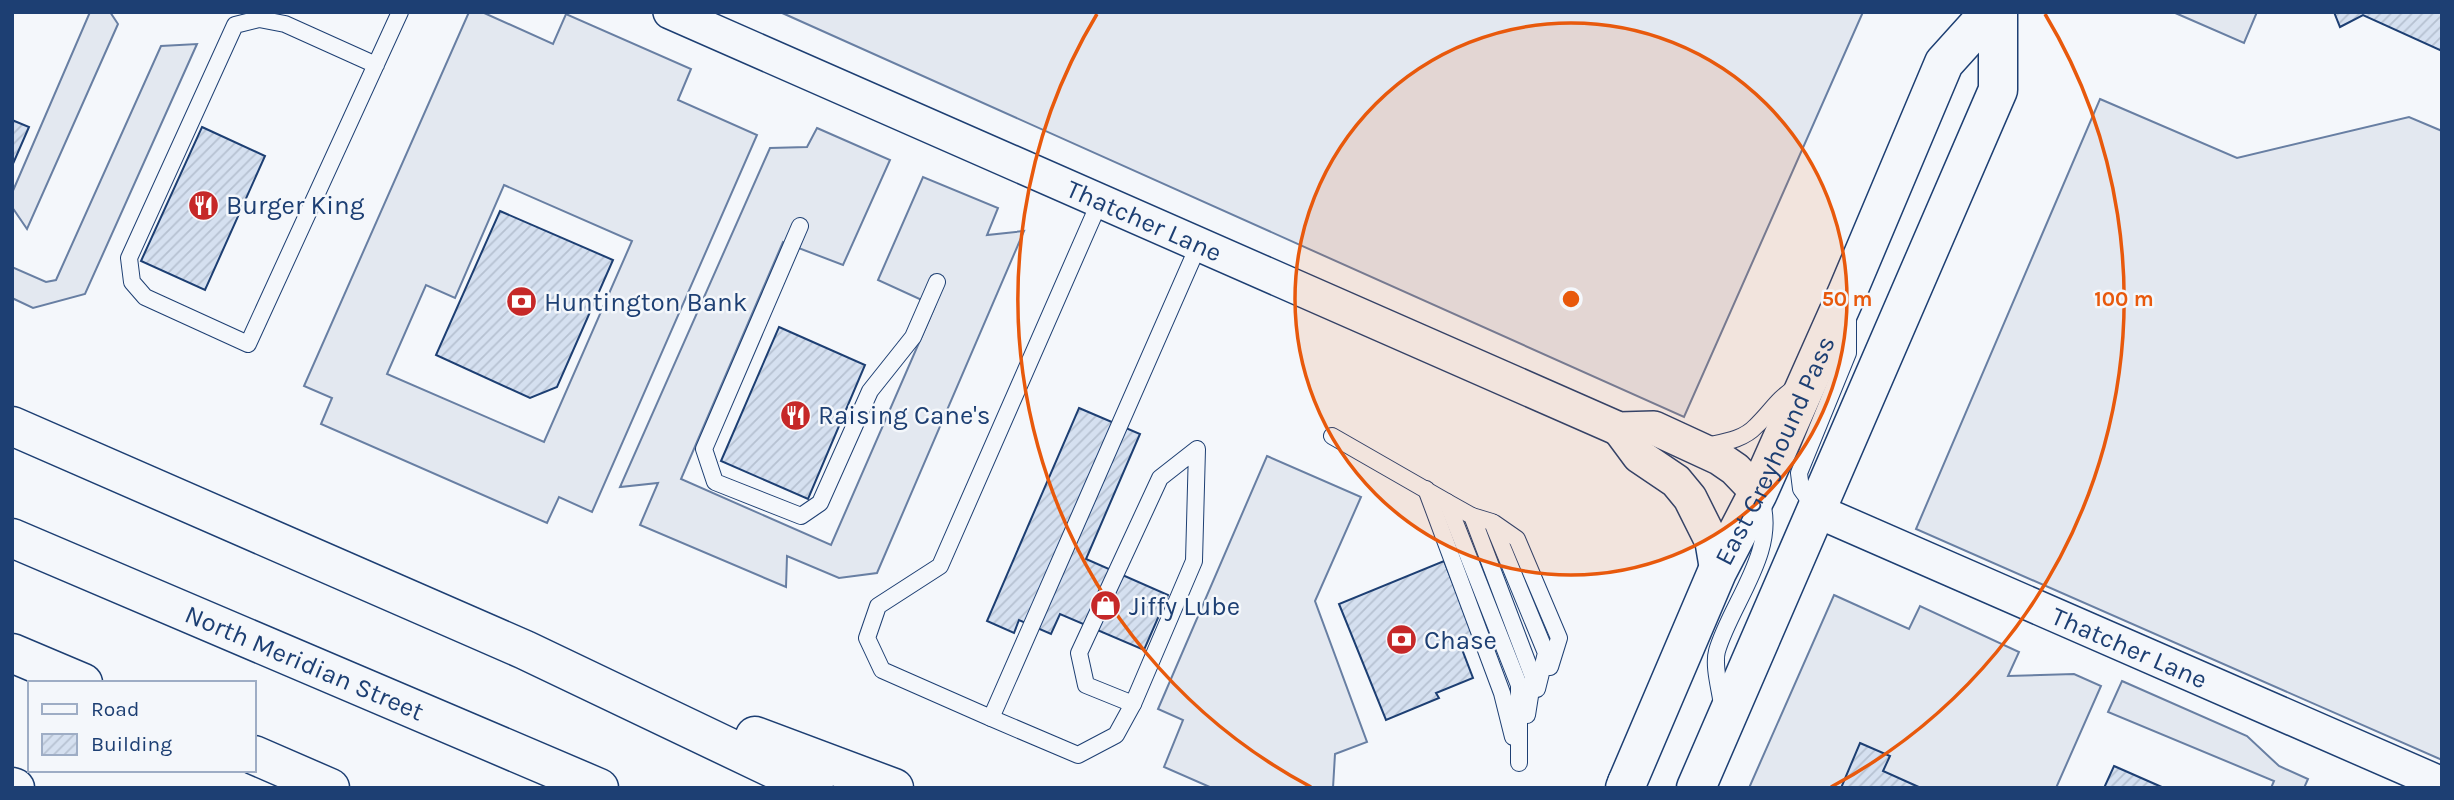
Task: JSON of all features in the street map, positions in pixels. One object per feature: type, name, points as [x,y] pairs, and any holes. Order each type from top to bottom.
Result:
[{"type":"main road","name":"East Greyhound Pass","points":[[1626,786],[1717,572],[1758,494],[1809,380],[1944,63],[1990,12]]},
{"type":"main road","points":[[1696,788],[1998,90],[1998,12]]},
{"type":"main road","points":[[12,426],[525,650],[814,788]]},
{"type":"main road","name":"North Meridian Street","points":[[12,538],[599,788]]},
{"type":"main road","points":[[525,650],[894,788]]},
{"type":"main road","points":[[12,653],[78,681]]},
{"type":"main road","points":[[256,756],[330,788]]},
{"type":"street","name":"Thatcher Lane","points":[[670,12],[1619,429],[1654,428],[1735,469],[1758,494]]},
{"type":"street","name":"Thatcher Lane","points":[[1619,429],[1639,456],[1676,481],[1690,498],[1712,542],[1717,572]]},
{"type":"street","name":"Thatcher Lane","points":[[1817,511],[2442,784]]},
{"type":"lane","points":[[376,65],[285,24],[259,19],[235,26],[128,258],[132,282],[145,298],[248,344],[376,65],[400,12]]},
{"type":"lane","points":[[1100,201],[940,566],[878,606],[867,638],[882,670],[1077,755],[1116,735],[1133,704],[1194,561],[1197,449],[1160,478],[1079,653],[1086,685],[1133,704]]},
{"type":"lane","points":[[800,226],[704,449],[715,482],[801,516],[820,503],[870,391],[913,337],[937,282]]},
{"type":"lane","points":[[991,718],[1199,244]]},
{"type":"lane","points":[[1817,511],[1801,489],[1798,472],[1848,353],[1847,293]]},
{"type":"lane","points":[[1696,448],[1733,441],[1754,429],[1781,396],[1809,380]]},
{"type":"lane","points":[[1332,436],[1472,516],[1492,522],[1546,653],[1520,763]]},
{"type":"lane","points":[[1426,489],[1502,693],[1520,763]]},
{"type":"lane","points":[[1724,721],[1716,654],[1763,542],[1766,517],[1758,494]]},
{"type":"lane","points":[[1447,502],[1519,685],[1520,763]]},
{"type":"lane","points":[[1472,516],[1533,677],[1520,763]]},
{"type":"shaded area","points":[[90,12],[110,12],[118,24],[27,229],[12,207],[12,193]]},
{"type":"shaded area","points":[[469,12],[482,12],[553,44],[566,14],[691,69],[678,100],[757,135],[592,512],[559,497],[547,523],[321,424],[332,398],[304,386]],"holes":[[[504,185],[632,241],[544,442],[387,374],[426,285],[455,298]]]},
{"type":"shaded area","points":[[780,12],[1863,12],[1684,417]]},
{"type":"shaded area","points":[[2173,12],[2257,12],[2244,43]]},
{"type":"shaded area","points":[[197,44],[85,294],[33,308],[12,298],[12,267],[46,282],[56,280],[161,46]]},
{"type":"shaded area","points":[[2100,99],[2237,158],[2409,117],[2442,131],[2442,760],[1916,529]]},
{"type":"shaded area","points":[[817,128],[890,160],[843,265],[783,242],[681,479],[831,545],[935,306],[878,280],[923,177],[998,208],[987,235],[1024,231],[877,573],[839,578],[787,556],[786,587],[640,525],[658,483],[620,487],[770,148],[807,147]]},
{"type":"shaded area","points":[[1267,456],[1361,497],[1315,601],[1367,742],[1335,754],[1333,788],[1212,788],[1164,767],[1183,720],[1158,709]]},
{"type":"shaded area","points":[[1834,595],[1909,629],[1920,606],[2019,652],[2008,676],[2074,674],[2101,686],[2056,788],[1749,788]]},
{"type":"shaded area","points":[[2122,681],[2247,736],[2279,766],[2308,779],[2304,788],[2271,788],[2274,781],[2108,712]]},
{"type":"building","points":[[2334,12],[2442,12],[2442,51],[2363,15],[2340,27]]},
{"type":"building","points":[[12,120],[29,127],[12,166]]},
{"type":"building","points":[[202,127],[265,156],[205,290],[141,261]]},
{"type":"building","points":[[500,211],[613,260],[557,387],[530,398],[436,355]]},
{"type":"building","points":[[779,327],[865,365],[808,499],[721,461]]},
{"type":"building","points":[[1079,408],[1140,434],[1086,559],[1168,595],[1144,650],[1060,614],[1051,634],[1019,620],[1014,633],[987,621]]},
{"type":"building","points":[[1444,561],[1475,638],[1460,644],[1473,678],[1436,693],[1439,698],[1386,720],[1339,604]]},
{"type":"building","points":[[1860,743],[1890,756],[1883,771],[1921,788],[1841,788]]},
{"type":"building","points":[[2114,766],[2164,788],[2104,788]]},
{"type":"place","name":"Burger King","points":[[203,205]]},
{"type":"place","name":"Huntington Bank","points":[[521,302]]},
{"type":"place","name":"Raising Cane's","points":[[795,415]]},
{"type":"place","name":"Jiffy Lube","points":[[1106,606]]},
{"type":"place","name":"Chase","points":[[1401,640]]}]
